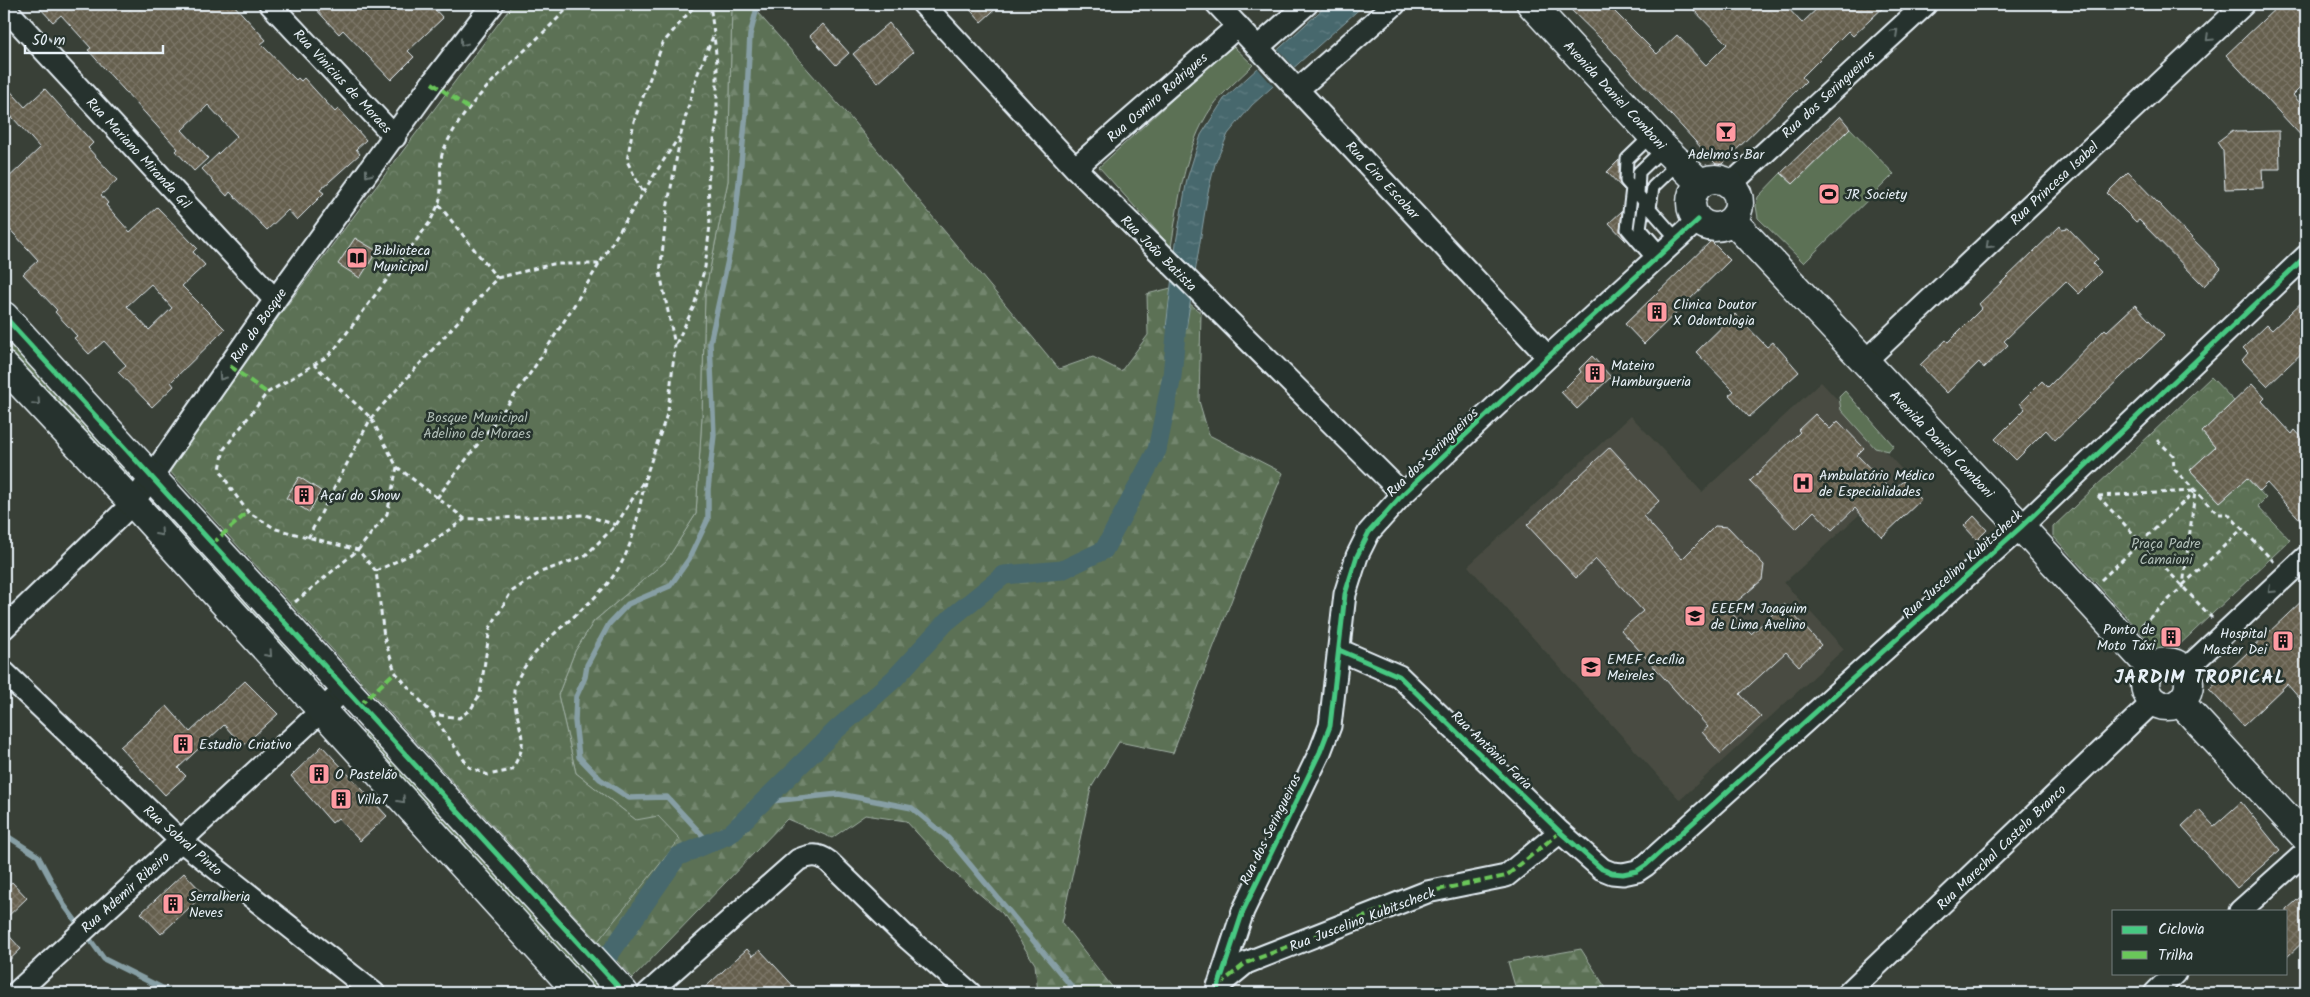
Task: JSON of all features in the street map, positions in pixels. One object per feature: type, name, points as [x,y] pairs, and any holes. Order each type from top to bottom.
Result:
[{"type":"street","name":"Rua Vinicius de Moraes","points":[[270,4],[395,137]]},
{"type":"street","name":"Rua do Bosque","points":[[4,628],[133,503],[275,300],[395,137],[432,83],[493,4]]},
{"type":"street","name":"Rua João Batista","points":[[923,4],[1075,168],[1403,494]]},
{"type":"street","name":"Rua Ciro Escobar","points":[[1217,4],[1548,357]]},
{"type":"street","points":[[1262,52],[1307,4]]},
{"type":"street","points":[[1293,84],[1394,4]]},
{"type":"street","name":"Avenida Daniel Comboni","points":[[1531,4],[1665,149],[1700,183]]},
{"type":"street","name":"Rua dos Seringueiros","points":[[1731,184],[1926,4]]},
{"type":"street","name":"Rua Princesa Isabel","points":[[1864,362],[2244,4]]},
{"type":"street","name":"Rua Mariano Miranda Gil","points":[[4,7],[275,300]]},
{"type":"street","name":"Rua Osmiro Rodrigues","points":[[1075,168],[1238,26]]},
{"type":"street","points":[[1716,178],[1731,184],[1739,198],[1739,206],[1732,220],[1726,224],[1711,227],[1698,220],[1691,205],[1695,189],[1700,183],[1716,178]]},
{"type":"street","name":"Rua dos Seringueiros","points":[[1217,990],[1243,911],[1327,735],[1331,718],[1345,594],[1357,556],[1369,532],[1403,494],[1664,249],[1698,220]]},
{"type":"street","name":"Avenida Daniel Comboni","points":[[1732,220],[2151,668]]},
{"type":"street","name":"Rua Juscelino Kubitscheck","points":[[1623,874],[1637,871],[1646,866],[2021,527],[2306,256]]},
{"type":"street","points":[[4,316],[624,993]]},
{"type":"street","points":[[4,366],[133,503],[579,993]]},
{"type":"street","points":[[2185,670],[2306,557]]},
{"type":"street","name":"Rua Antônio Faria","points":[[1339,650],[1399,676],[1560,832],[1602,870],[1623,874]]},
{"type":"street","points":[[2167,701],[2188,689],[2189,682],[2185,670],[2170,662],[2162,662],[2151,668],[2145,681],[2146,688],[2167,701],[2306,838]]},
{"type":"street","name":"Rua Sobral Pinto","points":[[4,672],[181,841],[374,993]]},
{"type":"street","name":"Rua Ademir Ribeiro","points":[[16,993],[345,689]]},
{"type":"street","name":"Rua Marechal Castelo Branco","points":[[1848,993],[2167,701]]},
{"type":"street","name":"Rua Juscelino Kubitscheck","points":[[1217,990],[1246,963],[1428,892],[1506,876],[1560,832]]},
{"type":"street","points":[[2241,910],[2306,852]]},
{"type":"street","points":[[648,993],[798,860],[811,855],[822,856],[829,862],[904,935],[970,993]]},
{"type":"street","points":[[2155,993],[2175,974]]},
{"type":"lane","points":[[1664,249],[1627,229],[1641,198],[1653,187],[1665,149]]},
{"type":"lane","points":[[1664,249],[1640,228],[1641,198],[1639,172],[1665,149]]},
{"type":"lane","points":[[1664,249],[1641,198],[1626,181],[1627,159],[1665,149]]},
{"type":"path","points":[[571,4],[543,35],[468,108],[442,151],[439,204],[430,222],[334,350],[314,365],[267,393],[224,449],[220,469],[231,489],[248,512],[276,529],[358,550],[376,571],[384,637],[395,672],[432,714],[469,768],[488,776],[512,770],[522,745],[514,687],[526,664],[606,585],[622,563],[635,529],[645,478],[668,411],[675,345],[660,273],[667,209],[681,134],[696,78],[714,34]]},
{"type":"path","points":[[642,192],[627,161],[634,120],[663,43],[696,4]]},
{"type":"path","points":[[675,345],[694,306],[705,267],[710,224],[708,181],[717,120],[717,64],[710,4]]},
{"type":"path","points":[[437,498],[532,370],[601,264],[642,192],[681,134]]},
{"type":"path","points":[[439,204],[497,278]]},
{"type":"path","points":[[308,538],[371,418],[497,278],[553,264],[601,264]]},
{"type":"path","points":[[314,365],[371,418],[397,467],[465,519]]},
{"type":"path","points":[[2157,440],[2172,455],[2174,469],[2218,514],[2228,514],[2276,565]]},
{"type":"path","points":[[279,616],[358,550],[387,514],[397,467]]},
{"type":"path","points":[[432,714],[460,718],[471,709],[480,694],[490,628],[511,592],[541,572],[585,556],[616,525],[645,478]]},
{"type":"path","points":[[2195,491],[2098,496],[2216,622]]},
{"type":"path","points":[[2098,583],[2195,491]]},
{"type":"path","points":[[2183,586],[2195,491]]},
{"type":"path","points":[[376,571],[418,551],[465,519],[585,515],[616,525]]},
{"type":"path","points":[[2139,628],[2242,529]]},
{"type":"shaded area","name":"EEEFM Joaquim de Lima Avelino","points":[[1821,382],[1905,473],[1784,583],[1844,649],[1680,800],[1468,566],[1631,416],[1702,492]]},
{"type":"green space","name":"Bosque Municipal Adelino de Moraes","points":[[513,4],[732,4],[728,181],[705,293],[702,416],[696,514],[666,561],[594,621],[575,651],[558,695],[576,773],[636,820],[658,816],[680,839],[598,941],[166,467]]},
{"type":"green space","points":[[732,4],[750,4],[853,121],[1059,369],[1093,357],[1121,371],[1148,335],[1147,294],[1171,288],[1201,313],[1199,401],[1209,435],[1283,473],[1240,578],[1173,753],[1119,742],[1091,788],[1062,923],[1117,993],[1038,993],[1035,964],[1002,913],[950,869],[906,821],[865,815],[832,838],[787,819],[633,978],[598,941],[679,838],[636,820],[576,773],[558,695],[575,651],[594,621],[666,561],[696,514],[702,416],[705,293],[728,181]]},
{"type":"green space","points":[[1232,45],[1253,65],[1212,107],[1195,140],[1184,175],[1171,247],[1099,167]]},
{"type":"green space","name":"JR Society","points":[[1850,128],[1894,174],[1804,263],[1758,218],[1756,206],[1758,197],[1781,173],[1793,184]]},
{"type":"green space","points":[[4,333],[132,472],[133,479],[126,479],[4,347]]},
{"type":"green space","name":"Praça Padre Camaioni","points":[[2211,377],[2234,401],[2202,432],[2215,447],[2190,470],[2220,502],[2247,478],[2266,498],[2258,506],[2290,540],[2173,651],[2166,653],[2158,651],[2053,536],[2053,527]]},
{"type":"green space","points":[[1845,391],[1894,446],[1888,451],[1875,448],[1841,410],[1839,397]]},
{"type":"green space","points":[[153,504],[159,504],[313,671],[307,676],[153,509]]},
{"type":"green space","points":[[365,730],[608,993],[598,993],[358,736]]},
{"type":"green space","points":[[1581,949],[1609,993],[1517,993],[1508,962]]},
{"type":"water","points":[[1328,4],[1365,4],[1252,105],[1228,134],[1215,164],[1208,192],[1186,329],[1166,328],[1176,243],[1187,179],[1201,135],[1224,99]]},
{"type":"pier","points":[[1276,47],[1295,68],[1274,87],[1256,66]]},
{"type":"building","points":[[36,4],[233,4],[266,40],[261,44],[296,80],[298,78],[301,81],[304,78],[335,112],[338,109],[366,140],[356,149],[360,154],[320,190],[324,193],[297,220],[288,210],[267,230],[230,192],[227,196],[202,169],[237,136],[208,105],[182,130],[208,158],[194,171],[176,151],[178,149],[88,50],[91,48],[61,15],[53,22]]},
{"type":"building","points":[[311,4],[430,4],[443,18],[408,51],[414,57],[391,80],[343,30],[339,34]]},
{"type":"building","points":[[965,4],[1001,4],[981,22]]},
{"type":"building","points":[[1565,4],[1607,4],[1657,54],[1677,35],[1706,65],[1727,44],[1688,4],[1731,4],[1737,10],[1744,4],[1784,4],[1802,23],[1822,4],[1887,4],[1853,36],[1848,31],[1802,77],[1806,81],[1722,164],[1716,164],[1606,44]]},
{"type":"building","points":[[2280,4],[2306,4],[2306,82],[2293,95],[2306,110],[2306,141],[2226,55]]},
{"type":"building","points":[[889,23],[913,52],[878,83],[853,54]]},
{"type":"building","points":[[823,24],[849,53],[836,65],[810,36]]},
{"type":"building","points":[[4,84],[25,107],[45,89],[93,143],[88,148],[117,180],[101,195],[108,203],[106,205],[130,232],[157,207],[197,248],[193,252],[205,265],[182,286],[225,329],[171,382],[174,386],[152,407],[118,372],[126,365],[104,341],[89,354],[74,338],[77,336],[55,312],[57,310],[23,274],[38,260],[4,223],[4,182],[40,148],[4,108]],"holes":[[[151,284],[172,308],[149,330],[127,306]]]},
{"type":"building","points":[[1840,116],[1850,128],[1793,184],[1781,173]]},
{"type":"building","points":[[2233,130],[2236,132],[2279,131],[2280,169],[2262,169],[2263,188],[2225,189],[2223,151],[2217,142]]},
{"type":"building","points":[[1619,160],[1619,181],[1624,190],[1607,172]]},
{"type":"building","points":[[2128,172],[2221,268],[2204,286],[2139,220],[2136,222],[2107,193]]},
{"type":"building","points":[[1622,211],[1620,231],[1626,241],[1609,223]]},
{"type":"building","points":[[2060,226],[2062,229],[2068,228],[2098,259],[2093,264],[2101,272],[2079,294],[2066,281],[2004,341],[2008,345],[1984,368],[1979,362],[1947,393],[1920,365],[1946,340],[1948,342],[1982,308],[1979,304]]},
{"type":"building","name":"Biblioteca Municipal","points":[[355,238],[377,251],[360,278],[338,264]]},
{"type":"building","points":[[1711,241],[1730,260],[1644,344],[1625,324]]},
{"type":"building","points":[[2306,298],[2306,349],[2267,386],[2242,360],[2248,353],[2243,348],[2267,325],[2272,330]]},
{"type":"building","points":[[2135,305],[2164,336],[2055,440],[2046,430],[2016,460],[1995,439],[2025,409],[2020,403],[2042,381],[2048,387],[2105,329],[2107,331]]},
{"type":"building","points":[[1735,314],[1767,347],[1773,342],[1799,372],[1749,417],[1729,395],[1734,391],[1696,352]]},
{"type":"building","points":[[1592,356],[1611,377],[1577,409],[1561,392],[1581,372],[1579,369]]},
{"type":"building","points":[[2252,384],[2265,398],[2262,401],[2292,434],[2295,430],[2306,442],[2306,526],[2267,483],[2259,491],[2247,478],[2220,502],[2190,470],[2215,447],[2202,432]]},
{"type":"building","points":[[1815,414],[1830,429],[1838,421],[1864,448],[1857,455],[1892,491],[1903,481],[1921,500],[1882,537],[1855,508],[1832,530],[1814,511],[1796,529],[1750,481],[1800,432],[1798,430]]},
{"type":"building","points":[[1610,447],[1659,501],[1643,516],[1682,559],[1715,526],[1728,527],[1764,565],[1762,580],[1728,609],[1751,634],[1784,604],[1821,645],[1799,666],[1786,652],[1740,694],[1761,717],[1721,754],[1702,732],[1708,727],[1621,630],[1643,611],[1596,559],[1576,578],[1527,525]]},
{"type":"building","name":"Açaí do Show","points":[[299,477],[321,491],[309,512],[286,498]]},
{"type":"building","points":[[1974,516],[1987,530],[1977,540],[1964,526]]},
{"type":"building","name":"Hospital Master Dei","points":[[2306,597],[2306,706],[2287,684],[2243,726],[2209,689]]},
{"type":"building","points":[[245,681],[278,714],[243,746],[224,725],[178,768],[186,776],[165,795],[120,747],[167,706],[190,732]]},
{"type":"building","points":[[322,746],[387,816],[360,841],[338,818],[332,823],[291,776]]},
{"type":"building","points":[[2241,802],[2280,850],[2237,888],[2182,826],[2199,810],[2214,826]]},
{"type":"building","name":"Serralheria Neves","points":[[184,873],[204,894],[161,934],[141,913]]},
{"type":"building","points":[[12,882],[27,898],[4,920],[4,889]]},
{"type":"building","points":[[2306,892],[2306,939],[2288,956],[2288,910],[2286,910]]},
{"type":"building","points":[[4,930],[21,949],[4,965]]},
{"type":"building","points":[[747,949],[753,956],[760,950],[800,993],[699,993]]},
{"type":"waterway","points":[[702,847],[703,836],[667,797],[629,798],[600,779],[579,757],[575,721],[576,697],[585,677],[587,665],[609,624],[628,604],[670,586],[689,559],[708,519],[708,489],[714,435],[710,343],[734,232],[746,113],[750,35],[758,4]]},
{"type":"waterway","points":[[609,955],[677,857],[730,834],[836,730],[894,679],[946,622],[1004,575],[1062,570],[1104,550],[1157,450],[1172,376],[1179,303]]},
{"type":"waterway","points":[[762,802],[839,794],[912,808],[948,838],[1077,993]]},
{"type":"waterway","points":[[4,834],[38,856],[64,905],[80,927]]},
{"type":"waterway","points":[[86,934],[104,959],[172,993]]},
{"type":"marked path","points":[[432,83],[468,108]]},
{"type":"marked path","points":[[230,366],[267,393]]},
{"type":"marked path","points":[[212,544],[248,512]]},
{"type":"marked path","points":[[360,705],[395,672]]},
{"type":"marked path","points":[[1219,985],[1246,963],[1427,892],[1506,876],[1560,832]]},
{"type":"cycle path","points":[[1216,993],[1243,911],[1320,752],[1330,726],[1345,594],[1357,556],[1369,532],[1403,494],[1548,357],[1698,220]]},
{"type":"cycle path","points":[[1339,650],[1399,676],[1560,832],[1602,869],[1612,873],[1623,874],[1637,871],[1646,865],[2021,527],[2306,256]]},
{"type":"cycle path","points":[[4,316],[624,993]]},
{"type":"place","name":"Adelmo's Bar","points":[[1726,132]]},
{"type":"place","name":"JR Society","points":[[1829,194]]},
{"type":"place","name":"Biblioteca Municipal","points":[[357,258]]},
{"type":"place","name":"Clinica Doutor X Odontologia","points":[[1657,312]]},
{"type":"place","name":"Mateiro Hamburgueria","points":[[1595,373]]},
{"type":"place","name":"Ambulatório Médico de Especialidades","points":[[1803,483]]},
{"type":"place","name":"Açaí do Show","points":[[304,495]]},
{"type":"place","name":"EEEFM Joaquim de Lima Avelino","points":[[1695,616]]},
{"type":"place","name":"Ponto de Moto Táxi","points":[[2171,637]]},
{"type":"place","name":"Hospital Master Dei","points":[[2283,641]]},
{"type":"place","name":"EMEF Cecília Meireles","points":[[1591,667]]},
{"type":"place","name":"Estudio Criativo","points":[[183,744]]},
{"type":"place","name":"O Pastelão","points":[[319,774]]},
{"type":"place","name":"Villa7","points":[[341,799]]},
{"type":"place","name":"Serralheria Neves","points":[[173,904]]},
{"type":"district","name":"JARDIM TROPICAL","points":[[2200,676]]}]
